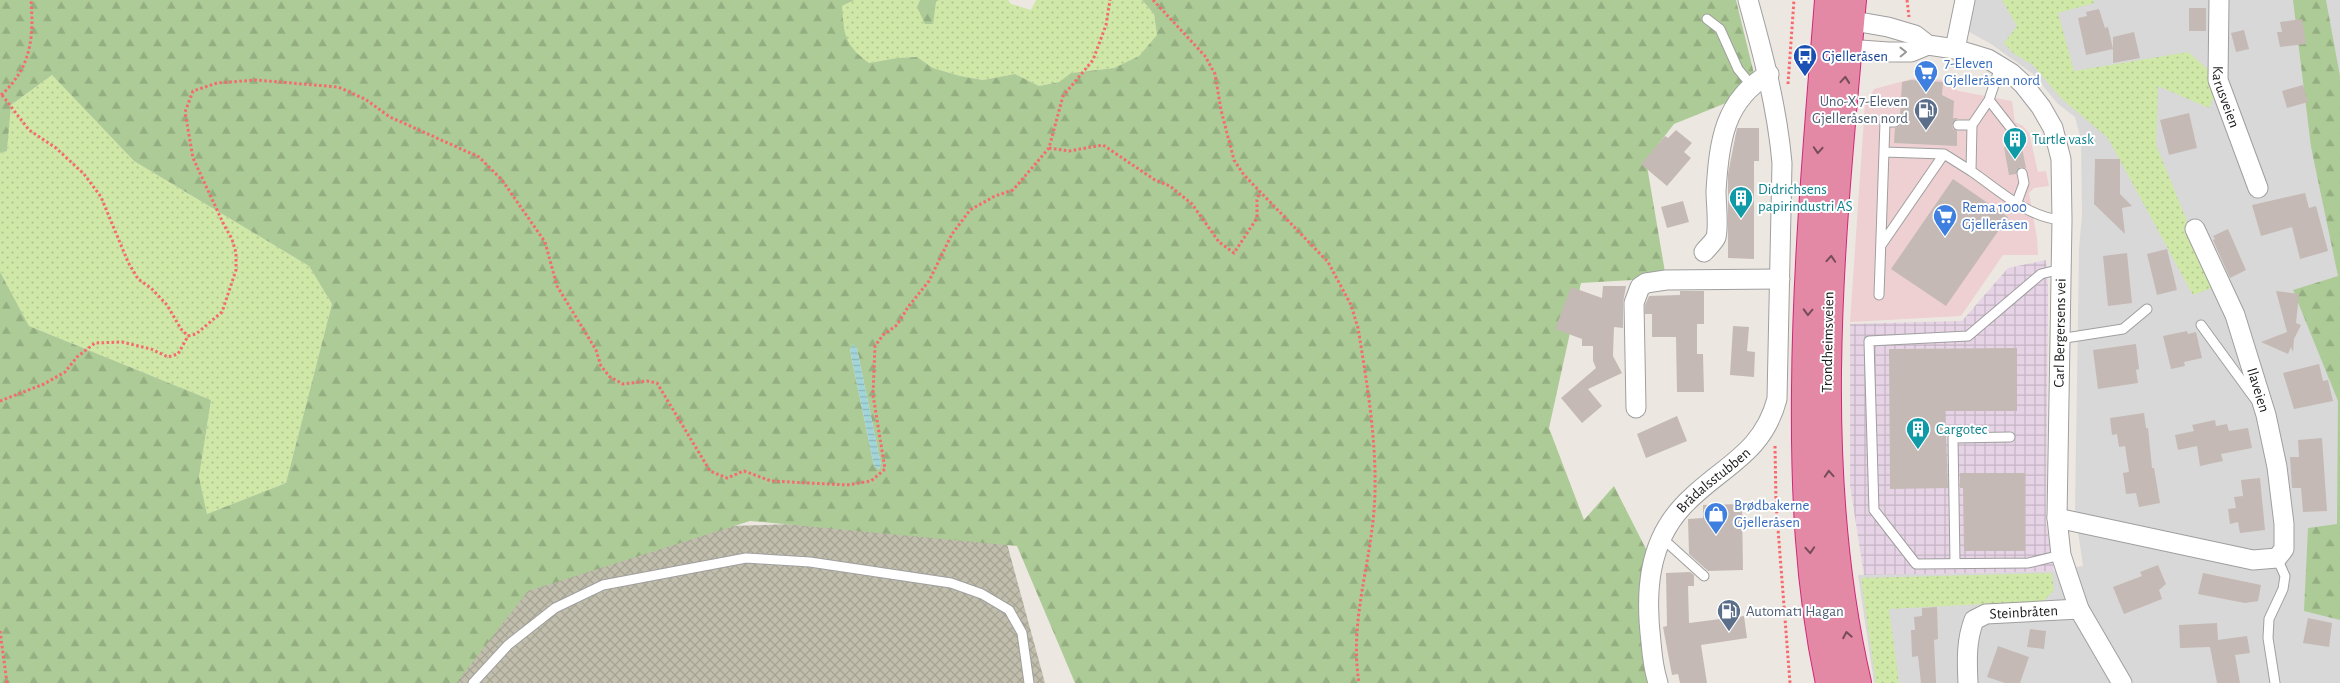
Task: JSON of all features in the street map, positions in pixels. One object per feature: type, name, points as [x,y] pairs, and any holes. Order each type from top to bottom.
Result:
[{"type":"highway","name":"Trondheimsveien","points":[[1829,0],[1844,26],[1828,296],[1826,408],[1828,466],[1836,558],[1847,636],[1857,683]]},
{"type":"highway","name":"Trondheimsveien","points":[[1830,683],[1811,558],[1806,464],[1808,304],[1844,26]]},
{"type":"street","name":"Brådalsstubben","points":[[1658,683],[1647,602],[1650,567],[1662,538],[1670,522],[1684,505],[1731,467],[1755,443],[1774,412],[1777,399],[1782,162],[1779,133],[1768,74],[1748,0]]},
{"type":"street","points":[[1956,49],[1965,0]]},
{"type":"street","name":"Karusveien","points":[[2219,0],[2218,80],[2258,188]]},
{"type":"street","name":"Carl Bergersens vei","points":[[1844,26],[1866,23],[1888,27],[1915,35],[1928,45],[1956,49],[1988,59],[2017,79],[2033,95],[2053,128],[2061,160],[2062,220],[2058,518],[2061,555],[2078,609],[2122,683]]},
{"type":"street","name":"Carl Bergersens vei","points":[[1844,26],[1911,52],[1928,45]]},
{"type":"street","points":[[1704,252],[1716,237],[1716,190],[1722,138],[1736,103],[1751,85],[1768,74]]},
{"type":"street","name":"Ilaveien","points":[[2195,228],[2235,316],[2266,415],[2277,467],[2284,524],[2284,549],[2277,558]]},
{"type":"street","points":[[1636,408],[1634,303],[1640,288],[1646,283],[1666,280],[1780,279]]},
{"type":"street","points":[[2058,518],[2253,560],[2277,558]]},
{"type":"street","name":"Steinbråten","points":[[1968,683],[1966,654],[1969,633],[1974,620],[1986,614],[2078,609]]},
{"type":"lane","points":[[1707,19],[1720,29],[1738,69],[1751,85]]},
{"type":"lane","points":[[1971,172],[1972,125],[1989,100],[2000,67]]},
{"type":"lane","points":[[1989,100],[2014,132],[2016,145]]},
{"type":"lane","points":[[1879,295],[1885,122],[1895,122]]},
{"type":"lane","points":[[1958,125],[1972,125]]},
{"type":"lane","points":[[1884,152],[1944,154],[2032,213],[2048,219],[2062,220]]},
{"type":"lane","points":[[1881,245],[1944,154]]},
{"type":"lane","points":[[2017,202],[2024,183],[2022,173]]},
{"type":"lane","points":[[2061,268],[2041,274],[1968,336],[1869,341],[1874,510],[1916,564],[2028,562],[2061,555]]},
{"type":"lane","points":[[2059,339],[2124,329],[2148,309]]},
{"type":"lane","points":[[2201,325],[2266,415]]},
{"type":"lane","points":[[1954,563],[1952,438],[2010,437]]},
{"type":"lane","points":[[1662,538],[1704,576]]},
{"type":"lane","points":[[474,683],[508,645],[555,608],[603,584],[746,558],[810,562],[951,583],[982,594],[1009,610],[1022,634],[1029,683]]},
{"type":"lane","points":[[2274,683],[2268,638],[2269,619],[2283,589],[2285,576],[2277,558]]},
{"type":"path","points":[[31,0],[33,29],[30,54],[12,83],[1,95],[29,130],[56,148],[84,174],[101,196],[128,262],[138,279],[151,288],[167,305],[188,336]]},
{"type":"path","points":[[0,401],[44,384],[65,372],[77,356],[95,343],[122,342],[150,349],[168,357],[178,354],[188,336],[196,334],[222,312],[236,270],[236,253],[232,239],[193,158],[185,112],[193,91],[217,83],[256,80],[338,87],[365,99],[390,117],[479,157],[502,180],[545,242],[557,286],[596,350],[601,366],[610,377],[623,384],[647,381],[656,383],[710,471],[727,478],[744,471],[771,481],[848,485],[871,481],[885,469],[873,395],[875,346],[883,334],[897,325],[908,307],[929,282],[952,234],[970,210],[995,196],[1013,190],[1049,148],[1063,96],[1093,60],[1106,25],[1110,0]]},
{"type":"path","points":[[1153,0],[1206,56],[1215,74],[1221,110],[1234,160],[1244,175],[1328,262],[1350,304],[1358,328],[1376,476],[1373,521],[1357,616],[1356,646],[1359,683]]},
{"type":"path","points":[[1049,148],[1069,151],[1103,145],[1155,180],[1170,186],[1192,204],[1219,242],[1234,253],[1257,218],[1257,200],[1260,190]]},
{"type":"path","points":[[0,631],[7,683]]},
{"type":"shaded area","points":[[1959,0],[2340,0],[2340,683],[1874,683],[1858,575],[2054,571],[2083,566],[2075,511],[2079,248],[2082,215],[2081,140],[2075,117],[2058,104],[2033,74],[1991,44],[1955,24]]},
{"type":"shaded area","points":[[1915,78],[1948,80],[1948,86],[1959,91],[2012,101],[2015,122],[2023,126],[2029,133],[2038,172],[2046,171],[2049,186],[2034,188],[2029,193],[2038,255],[2003,255],[1961,316],[1850,322],[1865,104],[1874,89]]},
{"type":"shaded area","points":[[2046,260],[2048,288],[2046,523],[2054,571],[1864,575],[1850,485],[1850,324],[1962,321],[2008,268]]},
{"type":"shaded area","points":[[1000,518],[1045,683],[425,683],[490,588],[657,528]]},
{"type":"green space","points":[[0,0],[854,0],[842,6],[845,32],[850,45],[869,63],[917,57],[933,68],[960,76],[983,80],[1015,74],[1039,86],[1059,82],[1071,73],[1114,68],[1139,56],[1157,35],[1154,14],[1142,0],[1736,0],[1758,90],[1674,124],[1646,160],[1666,278],[1581,283],[1549,428],[1584,520],[1614,486],[1647,551],[1645,578],[1658,683],[1075,683],[1017,546],[750,521],[528,591],[456,683],[0,683],[0,272],[29,326],[211,400],[199,477],[207,514],[286,483],[332,304],[309,266],[134,161],[52,75],[11,105],[7,151],[0,153]],"holes":[[[853,345],[857,349],[881,465],[879,469],[874,466],[850,350]]]},
{"type":"green space","points":[[854,0],[920,0],[917,7],[932,24],[936,2],[939,0],[1008,0],[1011,4],[1031,10],[1036,0],[1142,0],[1154,14],[1157,35],[1139,56],[1114,68],[1071,73],[1059,82],[1039,86],[1015,74],[983,80],[933,68],[917,57],[869,63],[850,45],[843,25],[841,6]]},
{"type":"green space","points":[[920,0],[939,0],[936,2],[933,24],[925,24],[917,7]]},
{"type":"green space","points":[[2002,0],[2094,0],[2094,3],[2058,13],[2074,71],[2188,52],[2221,81],[2209,108],[2158,86],[2156,145],[2214,287],[2193,295],[2108,138],[2061,98],[2033,65],[2013,53],[2004,43],[2017,26]]},
{"type":"green space","points":[[2293,0],[2326,0],[2340,76],[2340,620],[2304,611],[2308,528],[2337,524],[2338,401],[2293,290],[2338,276],[2311,147]]},
{"type":"green space","points":[[52,75],[134,161],[309,266],[332,304],[286,483],[207,514],[199,477],[211,400],[29,326],[0,272],[0,153],[7,151],[11,105]]},
{"type":"green space","points":[[2052,573],[2054,590],[2044,601],[1889,609],[1899,683],[1876,683],[1861,578]]},
{"type":"water","points":[[853,344],[857,349],[881,465],[879,469],[874,466],[850,350]]},
{"type":"building","points":[[2189,8],[2206,8],[2206,31],[2189,31]]},
{"type":"building","points":[[2099,9],[2105,28],[2108,27],[2113,49],[2086,55],[2078,18],[2087,16],[2086,12]]},
{"type":"building","points":[[2302,19],[2306,44],[2280,47],[2277,32],[2282,32],[2280,22]]},
{"type":"building","points":[[2244,30],[2249,49],[2236,52],[2231,33]]},
{"type":"building","points":[[2134,32],[2140,58],[2113,63],[2113,37]]},
{"type":"building","points":[[1911,80],[1943,82],[1942,95],[1954,101],[1953,118],[1958,118],[1952,125],[1953,129],[1957,131],[1957,146],[1894,143],[1895,128],[1899,127],[1901,122],[1900,118],[1895,116],[1900,116],[1902,82]]},
{"type":"building","points":[[2303,85],[2308,102],[2287,108],[2282,91]]},
{"type":"building","points":[[2189,113],[2197,148],[2169,155],[2160,120]]},
{"type":"building","name":"Didrichsens papirindustri AS","points":[[1737,128],[1759,128],[1759,161],[1754,161],[1754,259],[1728,258],[1728,174]]},
{"type":"building","points":[[1676,130],[1692,143],[1684,152],[1691,158],[1667,186],[1641,164],[1665,136],[1668,138]]},
{"type":"building","name":"Turtle vask","points":[[2011,146],[2016,151],[2022,148],[2026,168],[2020,167],[2016,174],[2009,175],[2004,147]]},
{"type":"building","points":[[2095,159],[2120,159],[2120,194],[2132,206],[2122,208],[2125,234],[2094,204]]},
{"type":"building","points":[[1953,179],[2008,217],[1946,306],[1891,269]]},
{"type":"building","points":[[2305,193],[2309,208],[2316,206],[2328,251],[2300,259],[2292,227],[2261,236],[2252,205]]},
{"type":"building","points":[[1683,201],[1689,222],[1667,228],[1661,207]]},
{"type":"building","points":[[2228,229],[2246,270],[2230,278],[2213,240],[2215,239],[2213,236]]},
{"type":"building","points":[[2167,249],[2177,290],[2157,295],[2147,254]]},
{"type":"building","points":[[2127,253],[2132,303],[2108,306],[2103,256]]},
{"type":"building","points":[[1603,286],[1626,286],[1623,303],[1623,328],[1614,327],[1613,356],[1622,373],[1588,389],[1602,406],[1582,423],[1561,398],[1596,368],[1593,361],[1593,346],[1582,346],[1582,339],[1555,329],[1571,287],[1602,298]]},
{"type":"building","points":[[1680,291],[1704,291],[1704,324],[1697,324],[1697,354],[1703,354],[1704,392],[1677,392],[1676,337],[1652,337],[1652,314],[1645,314],[1645,305],[1649,296],[1680,295]]},
{"type":"building","points":[[2276,291],[2299,294],[2296,323],[2301,325],[2294,339],[2293,352],[2291,347],[2288,354],[2261,342],[2287,332]]},
{"type":"building","points":[[1733,326],[1749,327],[1747,351],[1755,352],[1754,377],[1730,375]]},
{"type":"building","points":[[2187,331],[2188,334],[2196,332],[2202,358],[2184,362],[2185,366],[2171,369],[2163,336]]},
{"type":"building","points":[[2136,344],[2139,369],[2136,370],[2138,383],[2098,389],[2093,350]]},
{"type":"building","name":"Cargotec","points":[[2017,348],[2017,411],[1945,411],[1948,488],[1890,489],[1889,349]]},
{"type":"building","points":[[2319,364],[2323,381],[2328,380],[2333,401],[2294,409],[2283,373]]},
{"type":"building","points":[[2144,413],[2146,428],[2148,428],[2152,468],[2154,468],[2160,503],[2139,507],[2136,493],[2126,494],[2123,473],[2129,472],[2125,446],[2119,447],[2117,434],[2112,435],[2110,418]]},
{"type":"building","points":[[1677,416],[1687,441],[1646,458],[1637,434]]},
{"type":"building","points":[[2215,420],[2216,426],[2227,424],[2229,431],[2248,428],[2252,448],[2221,454],[2223,461],[2200,466],[2197,446],[2178,450],[2175,435],[2194,431],[2192,425]]},
{"type":"building","points":[[2322,438],[2327,511],[2303,512],[2301,488],[2292,488],[2290,457],[2299,457],[2298,440]]},
{"type":"building","points":[[1960,473],[2025,473],[2025,551],[1964,551],[1963,488],[1960,488]]},
{"type":"building","points":[[2260,478],[2265,530],[2240,533],[2238,522],[2230,524],[2228,509],[2236,508],[2234,497],[2243,496],[2241,480]]},
{"type":"building","name":"Brødbakerne Gjelleråsen","points":[[1742,504],[1743,570],[1708,571],[1689,554],[1688,519],[1703,518],[1703,505]]},
{"type":"building","points":[[2158,565],[2166,584],[2159,590],[2162,599],[2124,614],[2113,587],[2142,576],[2140,572]]},
{"type":"building","points":[[1690,572],[1694,575],[1694,586],[1688,586],[1689,623],[1744,616],[1747,638],[1701,645],[1707,683],[1680,683],[1678,674],[1672,675],[1663,627],[1667,626],[1666,573]]},
{"type":"building","points":[[2203,573],[2261,585],[2258,601],[2245,603],[2198,594]]},
{"type":"building","points":[[1937,607],[1938,639],[1934,640],[1936,683],[1921,683],[1918,656],[1912,657],[1911,630],[1915,630],[1914,617],[1922,616],[1922,608]]},
{"type":"building","points":[[2308,618],[2332,623],[2329,647],[2303,643]]},
{"type":"building","points":[[2217,623],[2218,640],[2247,636],[2250,653],[2235,655],[2240,683],[2217,683],[2210,647],[2180,648],[2179,625]]},
{"type":"building","points":[[2030,629],[2046,631],[2044,649],[2027,647]]},
{"type":"building","points":[[1998,646],[2029,657],[2020,683],[2005,683],[1987,677]]},
{"type":"place","name":"Gjelleråsen","points":[[1805,77]]},
{"type":"place","name":"7-Eleven Gjelleråsen nord","points":[[1926,93]]},
{"type":"place","name":"Uno-X 7-Eleven Gjelleråsen nord","points":[[1926,131]]},
{"type":"place","name":"Turtle vask","points":[[2015,160]]},
{"type":"place","name":"Didrichsens papirindustri AS","points":[[1741,219]]},
{"type":"place","name":"Rema 1000 Gjelleråsen","points":[[1945,237]]},
{"type":"place","name":"Cargotec","points":[[1918,450]]},
{"type":"place","name":"Brødbakerne Gjelleråsen","points":[[1716,535]]},
{"type":"place","name":"Automat1 Hagan","points":[[1729,632]]}]
